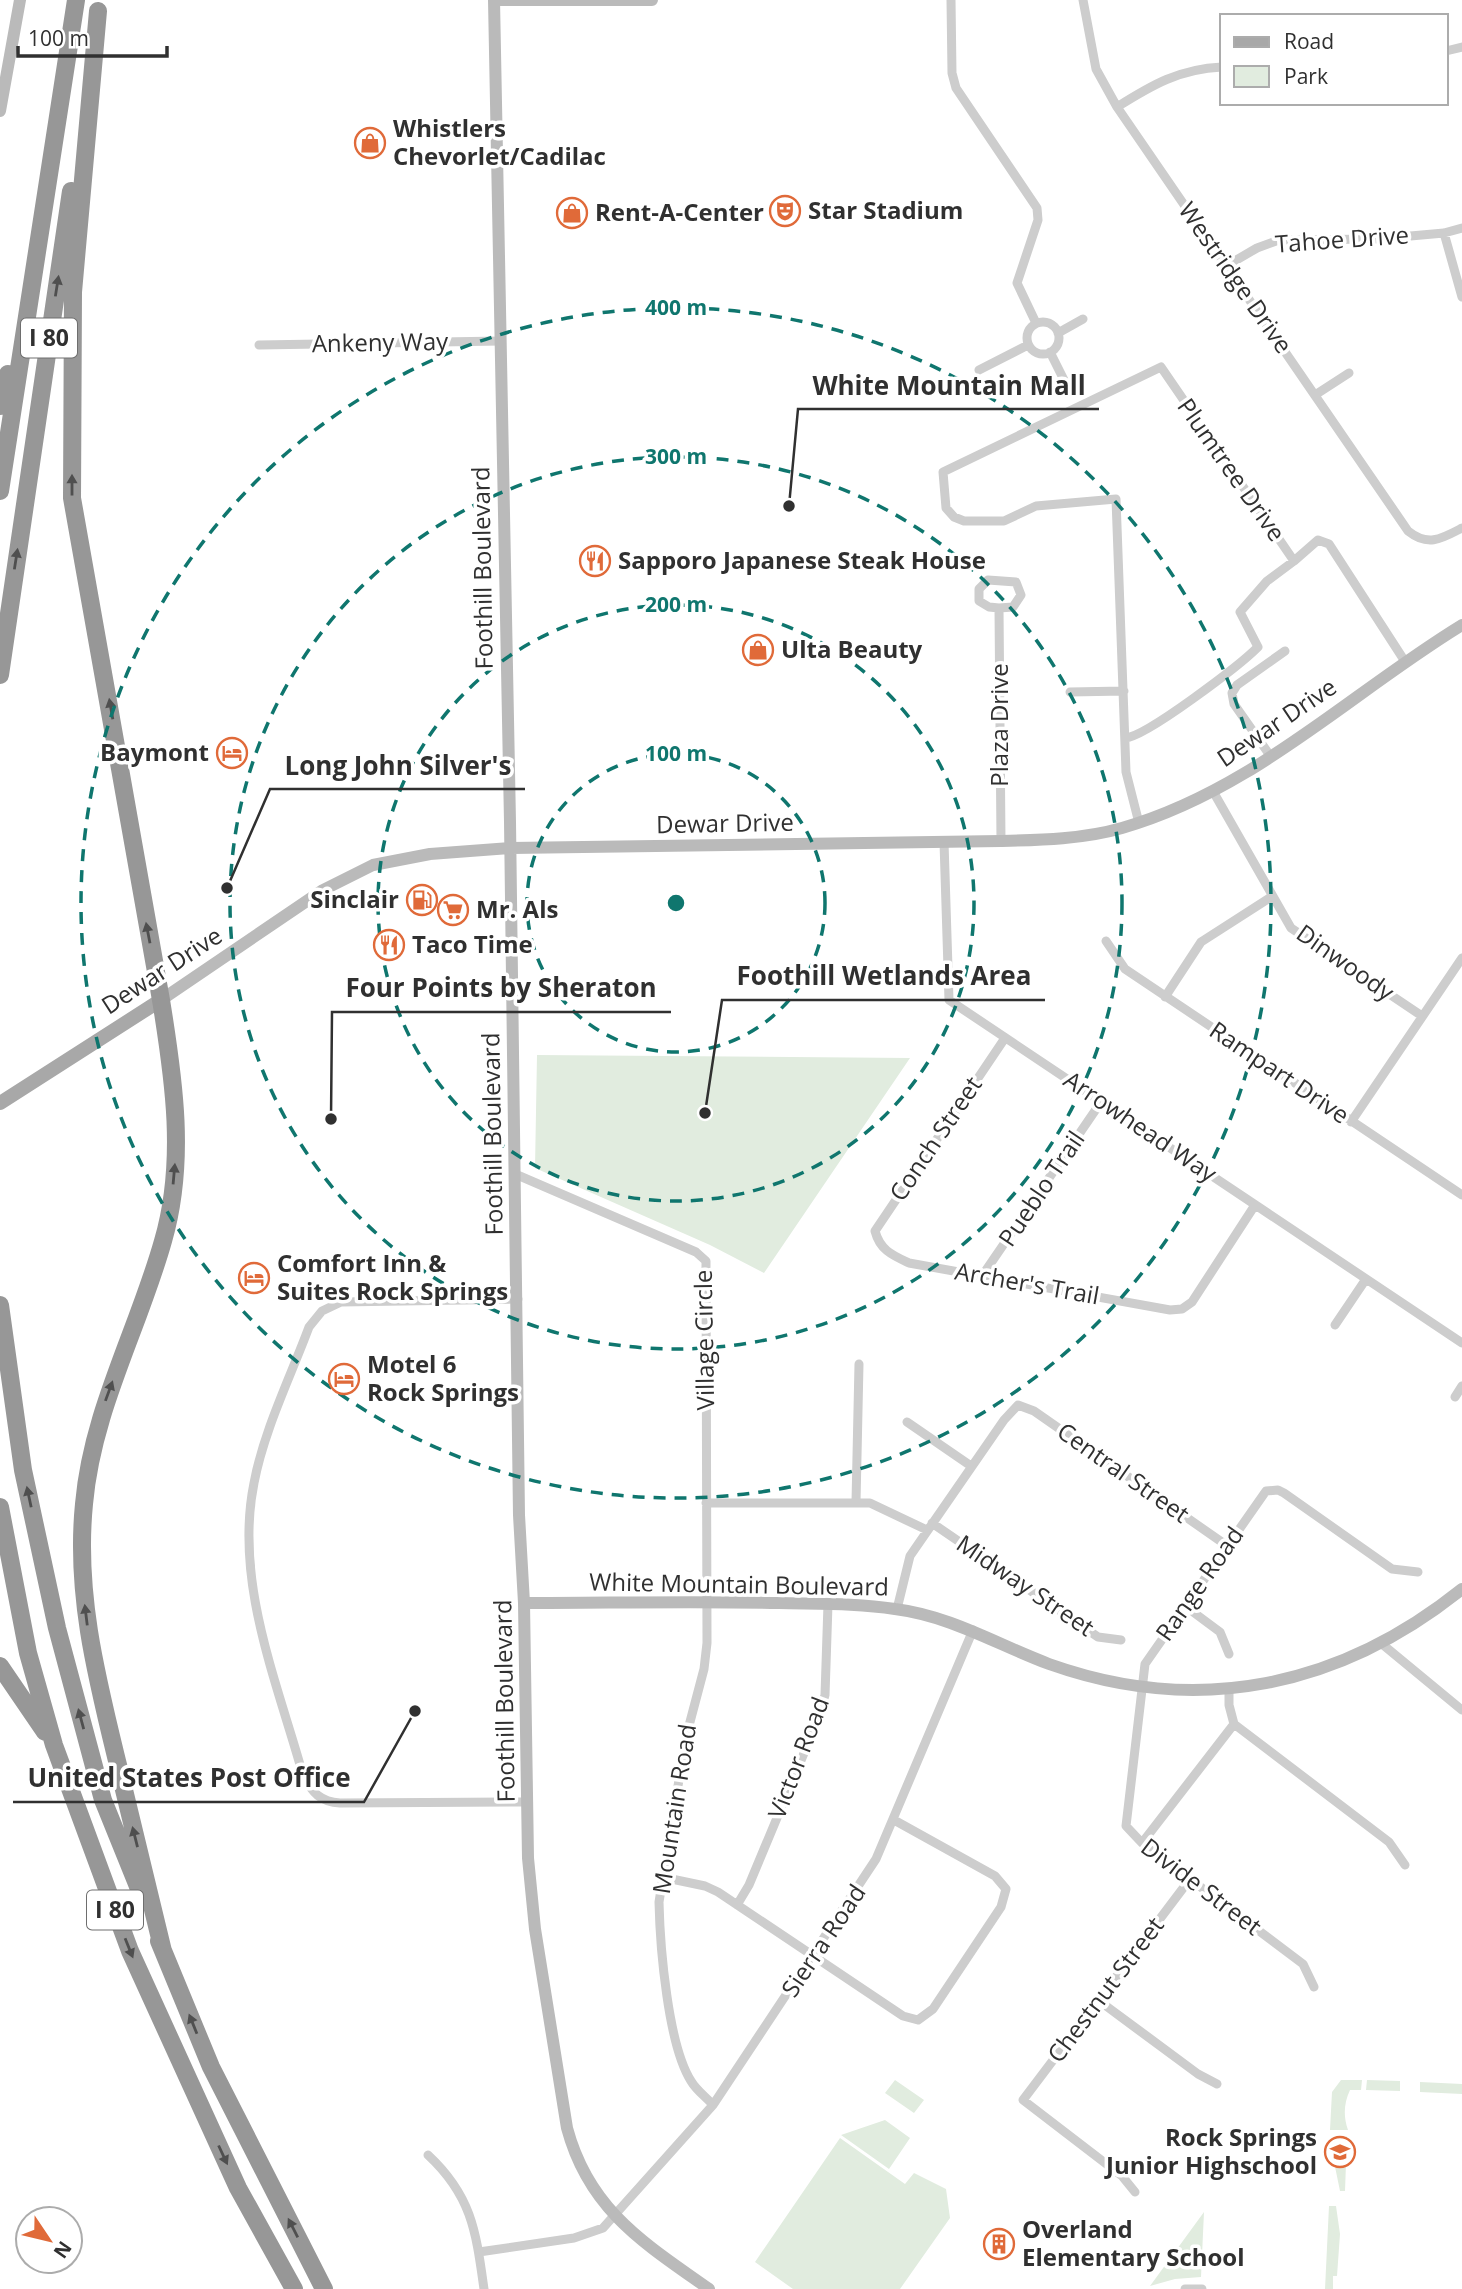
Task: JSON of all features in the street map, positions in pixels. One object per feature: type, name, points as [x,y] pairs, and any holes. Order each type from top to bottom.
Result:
[{"type":"highway","name":"I 80","points":[[0,491],[76,0]]},
{"type":"highway","name":"I 80","points":[[0,676],[99,6]]},
{"type":"highway","points":[[99,6],[73,292],[72,498],[161,1000],[172,1069],[177,1135],[173,1188],[164,1240],[96,1427],[83,1504],[82,1585],[92,1662],[163,1951]]},
{"type":"highway","points":[[0,406],[61,103]]},
{"type":"highway","name":"I 80","points":[[0,1305],[23,1469],[57,1628],[103,1800],[211,2067],[324,2289]]},
{"type":"highway","name":"I 80","points":[[0,1507],[28,1653],[54,1745],[130,1951],[238,2188],[295,2289]]},
{"type":"highway","points":[[0,1666],[54,1745]]},
{"type":"main road","name":"Dewar Drive","points":[[0,1103],[161,1000]]},
{"type":"street","points":[[0,111],[20,0]]},
{"type":"street","points":[[494,0],[652,0]]},
{"type":"street","name":"Foothill Boulevard","points":[[494,0],[518,1299],[519,1515],[524,1604],[530,1890],[567,2128],[589,2184],[615,2217],[639,2239],[709,2289]]},
{"type":"street","points":[[951,0],[952,73],[956,88],[1037,208],[1038,220],[1017,283],[1036,323]]},
{"type":"street","name":"Westridge Drive","points":[[1083,0],[1087,39],[1096,69],[1117,107],[1408,531],[1420,541],[1432,542],[1462,528]]},
{"type":"street","points":[[1117,107],[1160,79],[1198,68],[1220,67]]},
{"type":"street","name":"Tahoe Drive","points":[[1226,266],[1257,248],[1279,240],[1444,233],[1462,228]]},
{"type":"street","points":[[1444,233],[1462,297]]},
{"type":"street","points":[[1058,333],[1083,319]]},
{"type":"street","points":[[1046,322],[1058,333],[1058,344],[1050,352],[1039,354],[1028,345],[1028,331],[1036,323],[1046,322]]},
{"type":"street","name":"Ankeny Way","points":[[259,345],[501,341]]},
{"type":"street","points":[[979,370],[1028,345]]},
{"type":"street","points":[[1050,352],[1065,382]]},
{"type":"street","name":"Plumtree Drive","points":[[1124,691],[1116,499],[1036,506],[1004,521],[964,521],[954,517],[946,508],[943,472],[1161,368],[1294,561],[1318,540],[1329,544],[1404,660]]},
{"type":"street","points":[[1315,395],[1349,373]]},
{"type":"street","points":[[1125,738],[1143,732],[1222,677],[1258,647],[1240,615],[1267,581],[1294,561]]},
{"type":"street","points":[[988,580],[1009,580],[1020,589],[1019,601],[1013,607],[999,608],[984,606],[979,601],[979,589],[988,580]]},
{"type":"street","name":"Plaza Drive","points":[[999,608],[1001,841]]},
{"type":"street","name":"Dewar Drive","points":[[161,1000],[323,890],[373,865],[430,854],[510,848],[1001,841],[1088,835],[1139,823],[1214,793],[1271,757],[1404,660],[1462,625]]},
{"type":"street","points":[[1271,757],[1234,704],[1232,693],[1237,685],[1285,651]]},
{"type":"street","points":[[1070,692],[1124,691],[1127,780],[1139,823]]},
{"type":"street","name":"Dinwoody","points":[[1214,793],[1291,928],[1422,1016]]},
{"type":"street","name":"Arrowhead Way","points":[[944,842],[949,1000],[1462,1343]]},
{"type":"street","points":[[1165,997],[1201,942],[1271,897]]},
{"type":"street","name":"Rampart Drive","points":[[1106,941],[1125,969],[1351,1122],[1460,1191]]},
{"type":"street","points":[[1351,1122],[1462,958]]},
{"type":"street","name":"Conch Street","points":[[878,1243],[875,1231],[1005,1038]]},
{"type":"street","name":"Pueblo Trail","points":[[982,1276],[1101,1102]]},
{"type":"street","name":"Village Circle","points":[[515,1174],[696,1252],[706,1261],[706,1503]]},
{"type":"street","name":"Archer's Trail","points":[[878,1243],[888,1253],[909,1263],[1170,1310],[1182,1309],[1192,1302],[1255,1205]]},
{"type":"street","points":[[1335,1325],[1366,1279]]},
{"type":"street","points":[[518,1299],[341,1302],[321,1311],[309,1327],[262,1452],[248,1518],[248,1555],[253,1590],[303,1775],[316,1795],[328,1802],[340,1803],[528,1802]]},
{"type":"street","points":[[856,1502],[859,1364]]},
{"type":"street","points":[[1455,1397],[1462,1386]]},
{"type":"street","name":"Central Street","points":[[971,1466],[1018,1405],[1034,1411],[1226,1545]]},
{"type":"street","points":[[897,1609],[907,1563],[971,1466],[907,1422]]},
{"type":"street","name":"Range Road","points":[[1142,1687],[1149,1657],[1262,1495],[1272,1489],[1284,1493],[1392,1569],[1418,1572]]},
{"type":"street","name":"Midway Street","points":[[706,1503],[856,1502],[877,1505],[894,1516],[930,1526],[1098,1637],[1121,1640]]},
{"type":"street","name":"Mountain Road","points":[[706,1503],[704,1669],[686,1737],[662,1877],[660,1929],[676,2044],[692,2083],[713,2105]]},
{"type":"street","name":"White Mountain Boulevard","points":[[524,1604],[706,1601],[828,1604],[897,1609],[973,1630],[1048,1663],[1142,1687],[1171,1690],[1229,1688],[1269,1683],[1319,1671],[1382,1644],[1432,1614],[1462,1590]]},
{"type":"street","name":"Victor Road","points":[[737,1905],[749,1885],[817,1722],[828,1669],[828,1604]]},
{"type":"street","points":[[1185,1606],[1220,1632],[1229,1654]]},
{"type":"street","name":"Sierra Road","points":[[479,2252],[574,2238],[603,2228],[713,2105],[862,1885],[894,1820],[973,1630]]},
{"type":"street","points":[[1382,1644],[1462,1710]]},
{"type":"street","name":"Divide Street","points":[[1142,1687],[1125,1817],[1131,1834],[1303,1964],[1314,1987]]},
{"type":"street","points":[[1229,1688],[1229,1705],[1234,1724],[1389,1842],[1405,1865]]},
{"type":"street","points":[[1142,1843],[1234,1724]]},
{"type":"street","points":[[662,1877],[705,1886],[903,2016],[918,2020],[933,2009],[1001,1907],[1006,1889],[1002,1881],[894,1820]]},
{"type":"street","name":"Chestnut Street","points":[[1135,2192],[1122,2176],[1023,2100],[1190,1880]]},
{"type":"street","points":[[1098,2000],[1198,2074],[1217,2084]]},
{"type":"street","points":[[428,2155],[446,2172],[461,2192],[474,2226],[484,2289]]},
{"type":"street","points":[[1185,2289],[1202,2289]]},
{"type":"green space","points":[[537,1055],[910,1058],[764,1273],[710,1245],[535,1168]]},
{"type":"green space","points":[[895,2080],[924,2100],[914,2113],[885,2093]]},
{"type":"green space","points":[[1341,2080],[1362,2080],[1361,2090],[1350,2090],[1348,2095],[1345,2115],[1348,2130],[1330,2130],[1332,2092]]},
{"type":"green space","points":[[1367,2080],[1400,2081],[1400,2091],[1366,2090]]},
{"type":"green space","points":[[1420,2082],[1462,2084],[1462,2094],[1420,2092]]},
{"type":"green space","points":[[885,2120],[910,2138],[889,2169],[841,2135]]},
{"type":"green space","points":[[1347,2136],[1345,2191],[1340,2191],[1333,2157]]},
{"type":"green space","points":[[840,2138],[905,2184],[914,2173],[946,2189],[950,2218],[900,2289],[793,2289],[755,2262]]},
{"type":"green space","points":[[1329,2206],[1336,2206],[1340,2234],[1337,2276],[1333,2276],[1333,2289],[1325,2289]]},
{"type":"green space","points":[[1204,2212],[1201,2277],[1175,2279],[1150,2286]]},
{"type":"place","name":"Whistlers Chevorlet/Cadilac","points":[[370,143]]},
{"type":"place","name":"Star Stadium","points":[[785,211]]},
{"type":"place","name":"Rent-A-Center","points":[[572,213]]},
{"type":"place","name":"White Mountain Mall","points":[[789,506]]},
{"type":"place","name":"Sapporo Japanese Steak House","points":[[595,561]]},
{"type":"place","name":"Ulta Beauty","points":[[758,650]]},
{"type":"place","name":"Baymont","points":[[232,753]]},
{"type":"place","name":"Long John Silver's","points":[[227,888]]},
{"type":"place","name":"Sinclair","points":[[422,900]]},
{"type":"place","name":"Mr. Als","points":[[453,910]]},
{"type":"place","name":"Taco Time","points":[[389,945]]},
{"type":"place","name":"Foothill Wetlands Area","points":[[705,1113]]},
{"type":"place","name":"Four Points by Sheraton","points":[[331,1119]]},
{"type":"place","name":"Comfort Inn & Suites Rock Springs","points":[[254,1278]]},
{"type":"place","name":"Motel 6 Rock Springs","points":[[344,1379]]},
{"type":"place","name":"United States Post Office","points":[[415,1711]]},
{"type":"place","name":"Rock Springs Junior Highschool","points":[[1340,2152]]},
{"type":"place","name":"Overland Elementary School","points":[[999,2244]]}]
